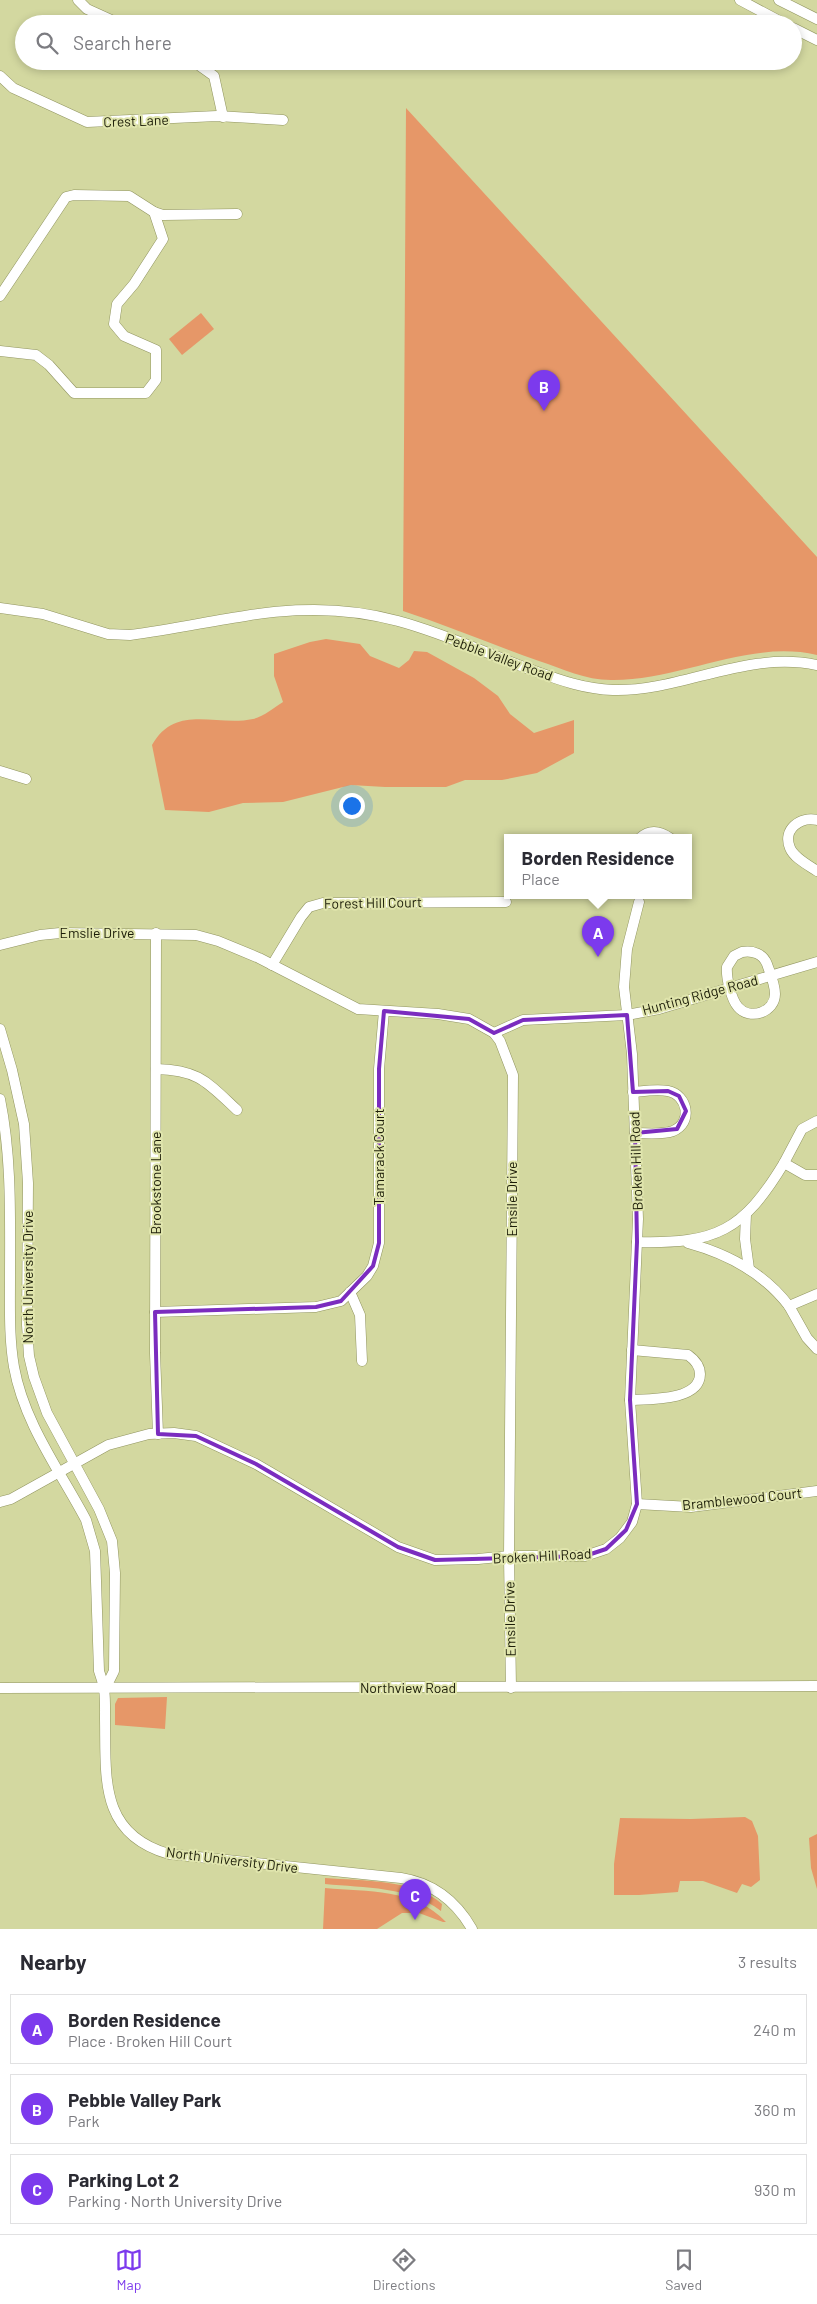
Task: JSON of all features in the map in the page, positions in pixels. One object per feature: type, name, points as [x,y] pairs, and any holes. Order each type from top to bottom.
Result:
[{"type":"street","points":[[78,0],[87,9],[100,15]]},
{"type":"street","points":[[740,0],[769,15]]},
{"type":"street","points":[[779,0],[817,19]]},
{"type":"street","points":[[802,32],[817,40]]},
{"type":"street","points":[[206,70],[214,76],[223,117]]},
{"type":"street","name":"Crest Lane","points":[[0,76],[13,88],[87,122],[223,117],[284,120]]},
{"type":"street","points":[[0,296],[66,197],[74,195],[129,196],[154,212],[163,215],[237,214]]},
{"type":"street","points":[[0,351],[36,354],[49,365],[74,393],[146,393],[156,380],[156,350],[124,336],[114,324],[117,304],[134,284],[163,239],[154,212]]},
{"type":"street","name":"Pebble Valley Road","points":[[0,608],[42,614],[115,635],[130,635],[292,609],[358,612],[418,627],[568,683],[614,690],[647,687],[766,662],[793,662],[817,665]]},
{"type":"street","points":[[0,771],[26,779]]},
{"type":"street","points":[[817,820],[808,819],[798,822],[790,831],[788,838],[794,855],[817,871]]},
{"type":"street","points":[[646,834],[656,832],[661,834]]},
{"type":"street","name":"Broken Hill Road","points":[[0,1502],[113,1443],[158,1434],[196,1436],[256,1464],[365,1529],[404,1549],[435,1560],[509,1556],[585,1556],[596,1554],[606,1549],[626,1530],[635,1513],[637,1504],[630,1400],[638,1242],[633,1092],[624,967],[629,937],[641,899]]},
{"type":"street","name":"Forest Hill Court","points":[[272,965],[301,916],[309,907],[323,903],[506,902]]},
{"type":"street","name":"Emslie Drive","points":[[0,945],[40,935],[60,933],[196,935],[218,941],[272,965]]},
{"type":"street","name":"Brookstone Lane","points":[[156,933],[155,1312],[158,1434]]},
{"type":"street","points":[[742,952],[754,952],[766,961],[775,990],[774,1000],[768,1009],[759,1014],[747,1013],[738,1008],[731,988],[727,966],[731,959],[742,952]]},
{"type":"street","name":"Hunting Ridge Road","points":[[494,1033],[523,1020],[627,1014],[667,1007],[817,962]]},
{"type":"street","points":[[272,965],[358,1009],[438,1014],[469,1019],[494,1033]]},
{"type":"street","name":"Tamarack Court","points":[[155,1312],[316,1307],[341,1301],[367,1276],[373,1266],[380,1243],[380,1069],[384,1011]]},
{"type":"street","name":"North University Drive","points":[[0,1029],[18,1094],[26,1157],[28,1340],[31,1363],[41,1397],[108,1527],[114,1556],[114,1671],[106,1687]]},
{"type":"street","name":"Emsile Drive","points":[[494,1033],[500,1041],[513,1075],[509,1556],[512,1688]]},
{"type":"street","points":[[156,1070],[180,1070],[198,1076],[237,1110]]},
{"type":"street","points":[[633,1092],[671,1091],[684,1102],[686,1111],[683,1123],[672,1132],[635,1133]]},
{"type":"street","name":"North University Drive","points":[[0,1099],[10,1223],[10,1341],[14,1368],[25,1405],[86,1520],[92,1537],[95,1552],[97,1588],[99,1671],[106,1687],[106,1782],[116,1815],[124,1827],[144,1844],[179,1856],[409,1879],[426,1885],[445,1896],[461,1912],[472,1929]]},
{"type":"street","points":[[638,1242],[684,1242],[720,1231],[746,1214],[768,1190],[802,1129],[817,1121]]},
{"type":"street","points":[[4,1159],[26,1157]]},
{"type":"street","points":[[784,1163],[805,1175],[817,1175]]},
{"type":"street","points":[[746,1214],[749,1269]]},
{"type":"street","points":[[10,1223],[28,1223]]},
{"type":"street","points":[[684,1242],[724,1255],[749,1269],[775,1290],[789,1306],[807,1338],[817,1349]]},
{"type":"street","points":[[350,1292],[360,1315],[362,1361]]},
{"type":"street","points":[[789,1306],[817,1294]]},
{"type":"street","points":[[630,1400],[688,1393],[695,1387],[700,1378],[699,1367],[688,1355],[632,1350]]},
{"type":"street","points":[[25,1405],[41,1397]]},
{"type":"street","name":"Bramblewood Court","points":[[637,1504],[691,1507],[817,1491]]},
{"type":"street","points":[[97,1588],[115,1590]]},
{"type":"street","name":"Northview Road","points":[[0,1688],[817,1686]]},
{"type":"highlighted area","points":[[384,1011],[469,1019],[494,1033],[523,1020],[627,1015],[633,1092],[668,1091],[679,1096],[686,1111],[677,1129],[635,1133],[637,1242],[630,1400],[637,1504],[626,1530],[606,1549],[585,1556],[435,1560],[398,1547],[256,1464],[196,1436],[158,1434],[155,1312],[316,1307],[341,1301],[373,1266],[379,1243],[379,1069]]},
{"type":"shaded area","points":[[406,108],[817,557],[817,655],[765,652],[637,679],[601,680],[565,671],[403,611]]},
{"type":"shaded area","points":[[201,313],[214,329],[182,355],[169,339]]},
{"type":"shaded area","points":[[326,639],[360,644],[370,656],[399,668],[409,660],[414,651],[427,652],[474,678],[498,696],[510,714],[534,733],[574,720],[574,753],[537,773],[502,780],[465,780],[446,787],[351,785],[283,802],[243,803],[209,812],[165,810],[152,745],[162,732],[173,724],[185,720],[239,721],[257,718],[265,714],[283,702],[274,676],[274,654],[310,642]]},
{"type":"shaded area","points":[[167,1697],[165,1729],[115,1725],[115,1704],[118,1698]]},
{"type":"shaded area","points":[[745,1817],[752,1821],[758,1836],[760,1880],[751,1887],[742,1884],[737,1893],[703,1881],[680,1881],[678,1892],[614,1895],[614,1864],[620,1818],[691,1819]]},
{"type":"shaded area","points":[[817,1834],[817,1889],[811,1868],[809,1838]]},
{"type":"shaded area","points":[[325,1878],[387,1883],[417,1890],[442,1904],[441,1911],[415,1897],[386,1890],[325,1884]]},
{"type":"shaded area","points":[[325,1888],[374,1892],[405,1897],[420,1903],[446,1922],[419,1913],[402,1913],[377,1929],[323,1929]]},
{"type":"place","name":"Pebble Valley Park","points":[[544,411]]},
{"type":"place","name":"Borden Residence","points":[[598,957]]},
{"type":"place","name":"Parking Lot 2","points":[[415,1920]]}]
